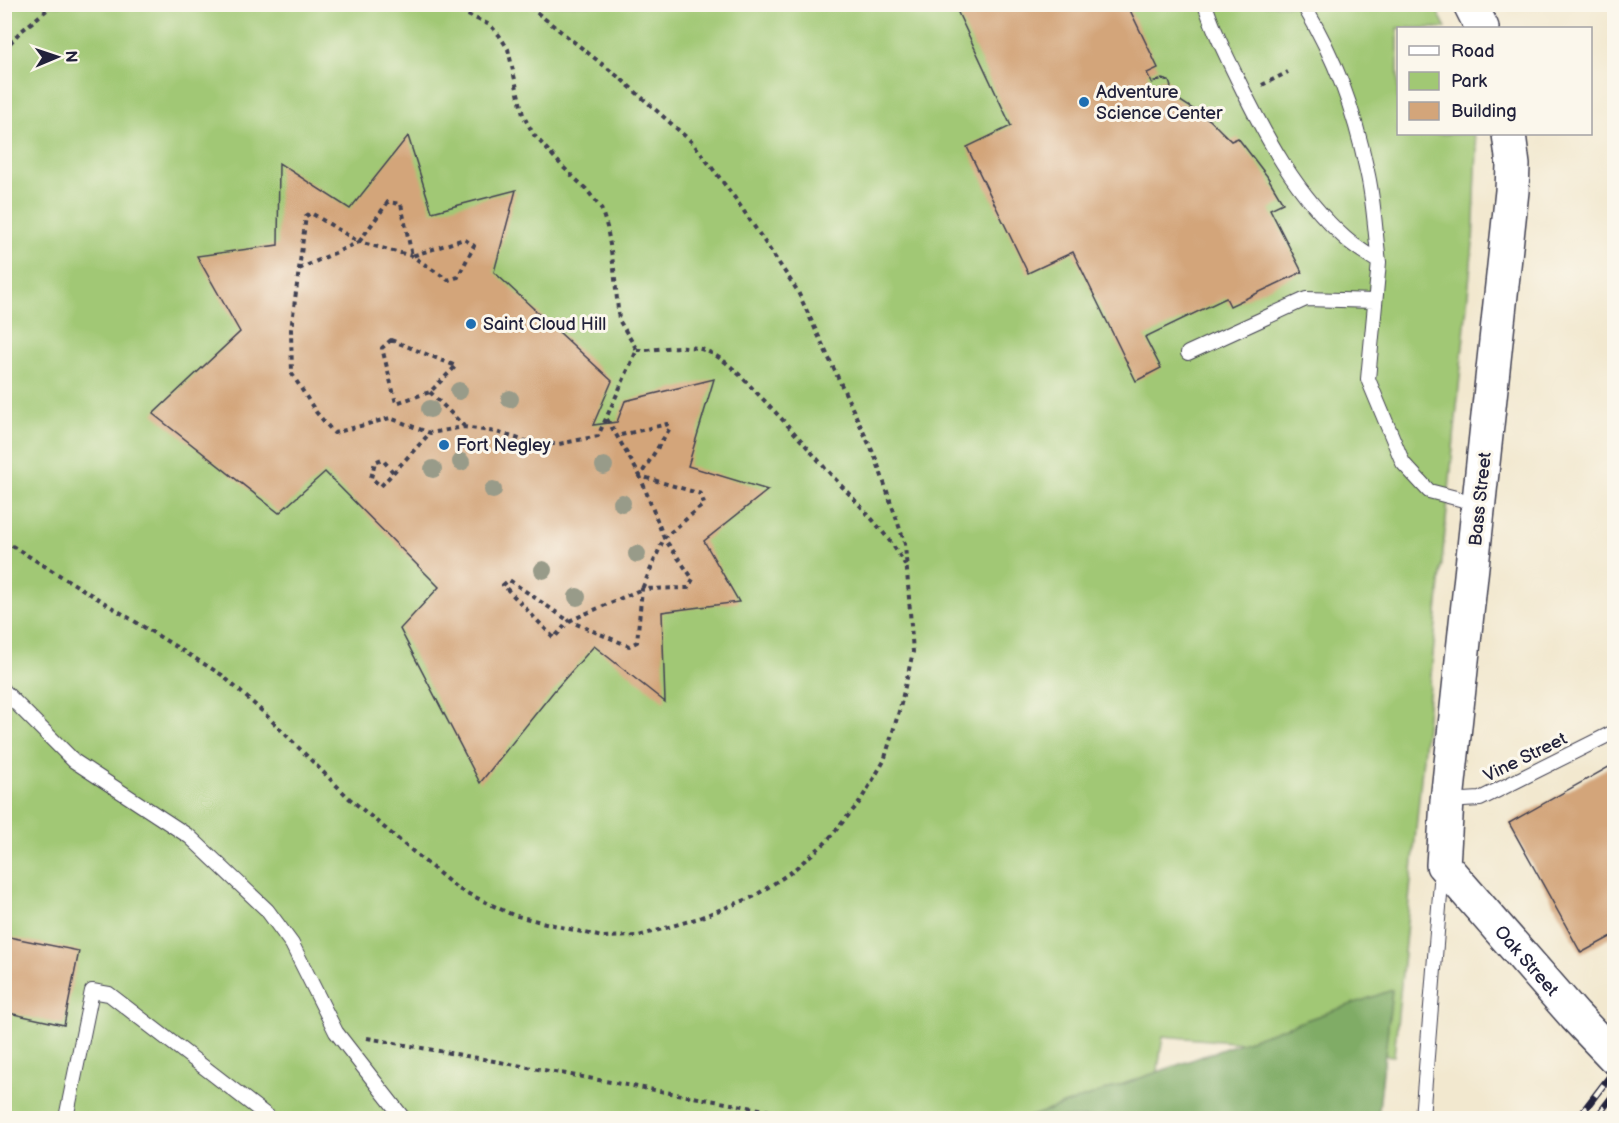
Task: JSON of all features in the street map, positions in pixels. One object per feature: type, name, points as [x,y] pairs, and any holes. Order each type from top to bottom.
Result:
[{"type":"street","points":[[1470,4],[1482,27]]},
{"type":"street","name":"Bass Street","points":[[1443,865],[1512,191],[1513,165],[1509,135]]},
{"type":"street","name":"Oak Street","points":[[1443,865],[1575,1016],[1614,1057]]},
{"type":"lane","points":[[1204,4],[1268,141],[1290,175],[1315,208],[1347,240],[1379,262]]},
{"type":"lane","points":[[1303,4],[1330,51],[1350,104],[1368,173],[1379,262],[1368,379],[1403,463],[1430,490],[1479,504]]},
{"type":"lane","points":[[1188,353],[1306,299],[1375,301]]},
{"type":"lane","points":[[4,692],[74,761],[190,837],[267,910],[292,944],[336,1032],[403,1119]]},
{"type":"lane","name":"Vine Street","points":[[1448,801],[1480,799],[1614,732]]},
{"type":"lane","points":[[1422,1119],[1443,865]]},
{"type":"lane","points":[[66,1119],[92,991],[109,994],[270,1119]]},
{"type":"path","points":[[4,50],[19,33],[54,4]]},
{"type":"path","points":[[443,4],[490,26],[499,35],[508,50],[522,115],[534,135],[601,208],[607,227],[614,269],[619,320],[637,350]]},
{"type":"path","points":[[4,541],[222,675],[263,712],[350,799],[458,889],[513,915],[602,937],[639,936],[699,918],[753,897],[790,873],[825,843],[859,803],[884,761],[900,708],[913,652],[905,544],[876,459],[797,290],[741,207],[693,143],[621,79],[526,4]]},
{"type":"path","points":[[1261,86],[1288,72]]},
{"type":"path","points":[[299,269],[359,242],[388,202],[402,204],[412,256]]},
{"type":"path","points":[[412,256],[464,239],[474,246],[458,277],[448,280],[412,256],[359,242],[311,213],[306,216],[291,330],[292,374],[316,412],[334,432],[390,418],[430,433],[464,427],[496,432],[536,444],[559,444],[598,436],[637,350]]},
{"type":"path","points":[[391,340],[456,366],[430,392],[396,403],[382,348],[391,340]]},
{"type":"path","points":[[637,350],[693,347],[712,354],[735,370],[778,414],[876,526],[899,554],[908,570]]},
{"type":"path","points":[[430,392],[464,427]]},
{"type":"path","points":[[606,418],[640,477],[664,538],[693,579],[688,588],[642,589],[569,621],[554,638],[503,585],[509,580],[569,621],[629,646],[637,642],[642,589],[664,538],[704,504],[701,494],[640,477]]},
{"type":"path","points":[[617,436],[667,424],[670,428],[640,477]]},
{"type":"path","points":[[393,472],[382,459],[375,462],[371,478],[381,486],[430,433]]},
{"type":"path","points":[[336,1032],[809,1119]]},
{"type":"green space","name":"Fort Negley","points":[[5,5],[1434,5],[1445,27],[1397,27],[1397,135],[1474,135],[1477,149],[1473,243],[1394,1056],[1163,1036],[1151,1118],[5,1118]]},
{"type":"green space","points":[[1392,990],[1378,1118],[1028,1118],[1029,1117]]},
{"type":"building","name":"Adventure Science Center","points":[[954,4],[1127,4],[1158,68],[1147,73],[1152,83],[1162,79],[1169,81],[1171,87],[1168,93],[1210,120],[1231,141],[1238,138],[1267,176],[1283,203],[1270,209],[1302,272],[1230,306],[1226,298],[1145,337],[1161,368],[1136,381],[1073,252],[1028,273],[967,147],[1011,126]]},
{"type":"building","name":"Fort Negley","points":[[408,136],[432,212],[516,190],[494,272],[612,381],[593,425],[617,422],[625,401],[714,379],[688,466],[768,490],[704,541],[739,602],[662,612],[665,702],[594,646],[554,691],[480,783],[400,629],[439,587],[325,472],[279,513],[153,414],[240,332],[197,256],[278,245],[279,163],[350,209]]},
{"type":"building","points":[[1614,764],[1614,935],[1581,953],[1509,823]]},
{"type":"building","points":[[4,936],[79,951],[64,1025],[4,1012]]},
{"type":"railway","points":[[1578,1118],[1614,1071]]},
{"type":"railway","points":[[1596,1118],[1614,1094]]},
{"type":"place","name":"Adventure Science Center","points":[[1084,102]]},
{"type":"place","name":"Saint Cloud Hill","points":[[471,324]]},
{"type":"place","name":"Fort Negley","points":[[444,445]]}]
